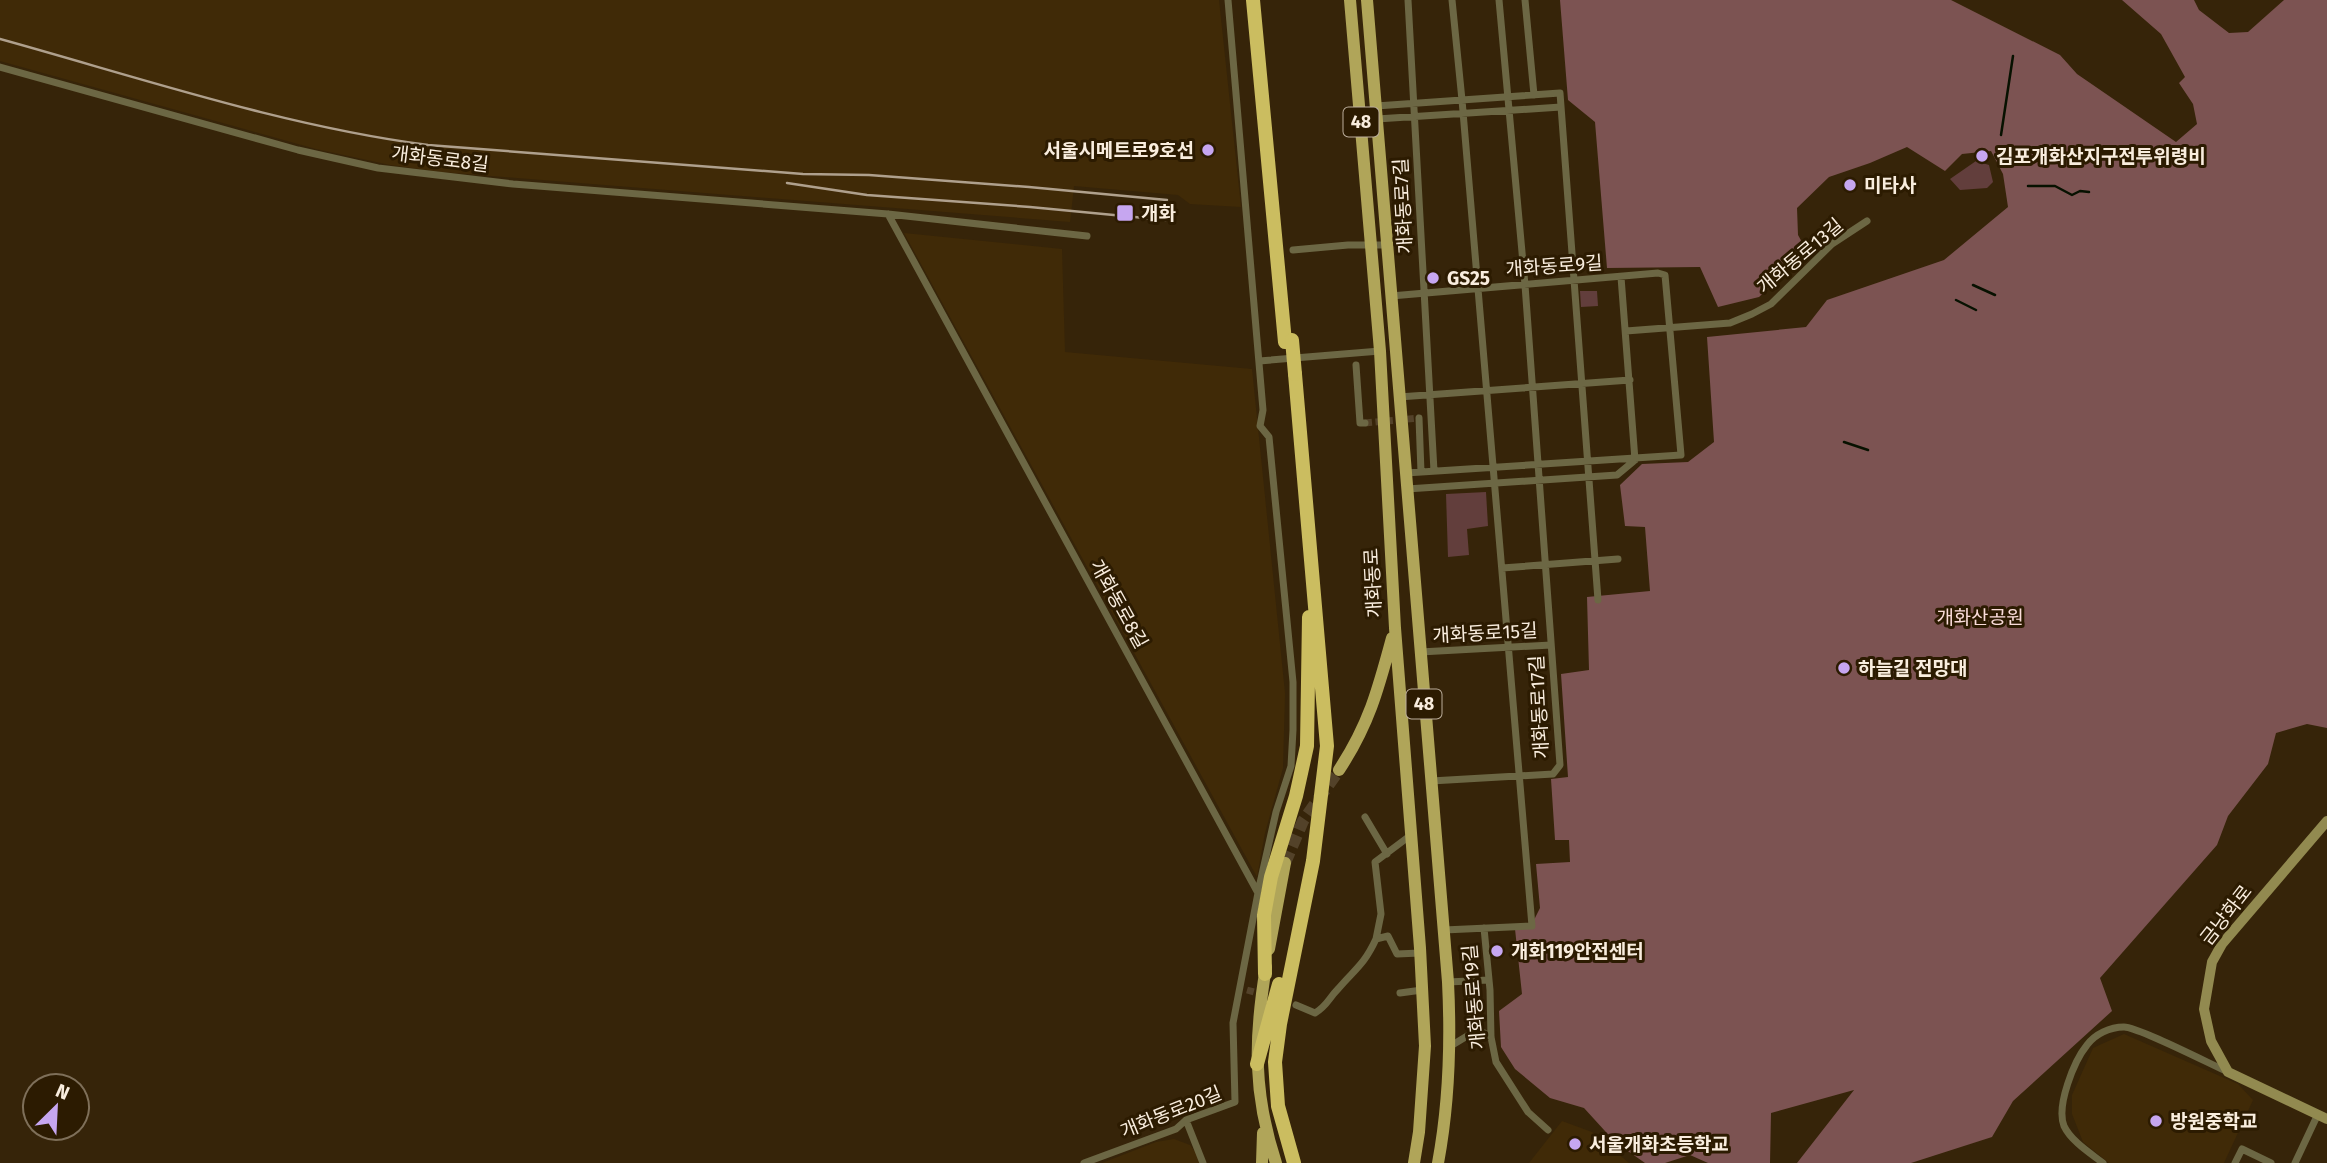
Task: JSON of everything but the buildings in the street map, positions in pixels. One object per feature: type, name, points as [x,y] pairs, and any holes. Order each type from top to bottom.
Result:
[{"type":"highway","points":[[1253,0],[1277,215],[1327,746],[1312,861],[1275,1062],[1278,1106],[1294,1163]]},
{"type":"highway","points":[[1263,0],[1277,215]]},
{"type":"highway","points":[[1257,1064],[1281,974],[1307,852],[1316,794],[1319,743],[1292,375]]},
{"type":"highway","points":[[1265,974],[1265,915],[1271,877],[1296,796],[1307,746],[1309,612]]},
{"type":"main road","name":"개화동로","points":[[1350,0],[1380,351],[1395,628],[1420,953],[1425,1046],[1414,1163]]},
{"type":"main road","name":"개화동로","points":[[1367,0],[1448,982],[1449,1047],[1443,1138],[1438,1163]]},
{"type":"main road","points":[[1366,168],[1373,172],[1378,192],[1384,190]]},
{"type":"main road","points":[[1339,770],[1363,730],[1373,706],[1395,628]]},
{"type":"main road","points":[[1262,1163],[1263,1123],[1257,1064],[1260,1008],[1285,863]]},
{"type":"main road","points":[[1263,1123],[1276,1163]]},
{"type":"street","points":[[1228,0],[1263,410],[1260,426],[1269,438],[1293,682],[1291,766],[1276,812],[1258,892]]},
{"type":"street","name":"개화동로7길","points":[[1408,0],[1429,395]]},
{"type":"street","points":[[1452,0],[1509,647]]},
{"type":"street","points":[[1499,0],[1525,285],[1551,645]]},
{"type":"street","points":[[1525,0],[1534,95]]},
{"type":"street","name":"개화동로8길","points":[[0,67],[298,150],[378,168],[513,184],[888,214],[1087,236]]},
{"type":"street","points":[[1377,113],[1414,103],[1560,93],[1598,600]]},
{"type":"street","points":[[1377,113],[1415,117],[1561,107]]},
{"type":"street","name":"개화동로8길","points":[[888,214],[1258,892]]},
{"type":"street","name":"개화동로13길","points":[[1626,331],[1730,324],[1771,304],[1832,244],[1867,221]]},
{"type":"street","points":[[1293,250],[1387,245]]},
{"type":"street","name":"개화동로9길","points":[[1391,296],[1658,274],[1665,275],[1670,329]]},
{"type":"street","points":[[1621,277],[1635,460]]},
{"type":"street","points":[[1405,473],[1681,455],[1670,329]]},
{"type":"street","points":[[1259,361],[1380,351]]},
{"type":"street","points":[[1356,365],[1360,423],[1365,423]]},
{"type":"street","points":[[1399,397],[1630,380]]},
{"type":"street","points":[[1429,395],[1434,471]]},
{"type":"street","points":[[1419,418],[1421,472]]},
{"type":"street","points":[[1406,489],[1617,475],[1635,460]]},
{"type":"street","points":[[1502,568],[1618,559]]},
{"type":"street","name":"개화동로15길","points":[[1420,652],[1551,645]]},
{"type":"street","name":"개화동로17길","points":[[1431,781],[1553,774],[1560,765],[1551,645]]},
{"type":"street","name":"개화동로17길","points":[[1509,647],[1520,775]]},
{"type":"street","name":"개화동로19길","points":[[1444,930],[1532,926],[1520,775]]},
{"type":"street","points":[[1365,817],[1387,854]]},
{"type":"street","name":"금낭화로","points":[[2228,1072],[2211,1041],[2204,1009],[2211,962],[2222,944],[2327,821]]},
{"type":"street","points":[[1296,1005],[1315,1013],[1328,1005],[1336,990],[1367,959],[1376,939],[1381,914],[1375,862],[1411,835]]},
{"type":"street","name":"개화동로20길","points":[[1084,1163],[1175,1129],[1186,1120],[1235,1102],[1233,1023],[1243,989],[1258,892]]},
{"type":"street","name":"개화동로19길","points":[[1484,928],[1491,1037],[1496,1062],[1528,1112],[1548,1130]]},
{"type":"street","points":[[1376,939],[1388,936],[1397,954],[1420,953]]},
{"type":"street","points":[[1448,982],[1488,980]]},
{"type":"street","points":[[1469,981],[1472,1023],[1477,1030],[1491,1037]]},
{"type":"street","points":[[1400,993],[1422,990]]},
{"type":"street","points":[[2103,1163],[2071,1135],[2064,1126],[2061,1110],[2064,1093],[2087,1045],[2107,1030],[2127,1027],[2323,1117],[2295,1163]]},
{"type":"street","points":[[1449,1047],[1477,1030]]},
{"type":"street","points":[[1186,1120],[1203,1163]]},
{"type":"street","points":[[2235,1163],[2242,1149],[2271,1163]]},
{"type":"shaded area","points":[[0,0],[1219,0],[1241,207],[1190,204],[1178,195],[1074,186],[1070,222],[441,172],[390,165],[316,149],[0,61]]},
{"type":"shaded area","points":[[1976,161],[1989,165],[1993,182],[1987,188],[1960,190],[1950,179]]},
{"type":"shaded area","points":[[904,233],[1062,249],[1065,352],[1252,369],[1285,693],[1283,768],[1265,833],[1257,877]]},
{"type":"shaded area","points":[[1580,291],[1597,291],[1598,306],[1581,307]]},
{"type":"shaded area","points":[[1486,492],[1488,526],[1467,529],[1469,555],[1448,557],[1446,494]]},
{"type":"shaded area","points":[[2124,1034],[2238,1084],[2253,1100],[2224,1163],[2109,1163],[2083,1142],[2072,1114],[2072,1095],[2093,1048]]},
{"type":"shaded area","name":"서울개화초등학교","points":[[1562,1121],[1592,1132],[1629,1163],[1529,1163]]},
{"type":"shaded area","points":[[1174,1139],[1190,1145],[1203,1163],[1102,1163],[1156,1142]]},
{"type":"green space","name":"개화산공원","points":[[1560,0],[1951,0],[2060,55],[2077,74],[2176,142],[2197,124],[2193,104],[2179,83],[2185,77],[2161,34],[2122,0],[2194,0],[2199,10],[2229,33],[2248,32],[2284,0],[2327,0],[2327,728],[2307,724],[2276,733],[2268,764],[2228,816],[2217,845],[2100,978],[2112,1011],[2013,1101],[1992,1137],[1911,1163],[1797,1163],[1854,1090],[1771,1113],[1770,1163],[1708,1163],[1690,1155],[1665,1163],[1645,1163],[1615,1142],[1584,1108],[1550,1098],[1515,1069],[1501,1047],[1499,1011],[1522,994],[1515,929],[1532,924],[1540,908],[1536,864],[1570,862],[1569,840],[1555,840],[1551,779],[1568,777],[1561,674],[1589,670],[1587,597],[1650,591],[1645,527],[1625,526],[1620,485],[1642,464],[1688,462],[1714,442],[1707,337],[1806,327],[1827,300],[1944,260],[2008,207],[2003,174],[1991,151],[1962,154],[1945,171],[1907,147],[1829,177],[1797,208],[1798,235],[1808,253],[1759,297],[1718,307],[1700,267],[1607,268],[1595,122],[1568,100]]},
{"type":"waterway","points":[[2001,135],[2013,56]]},
{"type":"waterway","points":[[2028,186],[2055,186],[2072,195],[2080,191],[2089,192]]},
{"type":"waterway","points":[[1973,285],[1995,295]]},
{"type":"waterway","points":[[1956,300],[1976,310]]},
{"type":"waterway","points":[[1844,442],[1868,450]]},
{"type":"tunnel","points":[[1365,423],[1419,418]]},
{"type":"tunnel","points":[[1285,863],[1303,821],[1339,770]]},
{"type":"tunnel","points":[[1247,990],[1265,995]]},
{"type":"railway","points":[[0,39],[266,113],[374,137],[428,145],[803,174],[869,175],[1167,200]]},
{"type":"railway","points":[[787,183],[867,195],[1166,220]]},
{"type":"place","name":"서울시메트로9호선","points":[[1208,150]]},
{"type":"place","name":"김포개화산지구전투위령비","points":[[1982,156]]},
{"type":"place","name":"미타사","points":[[1850,185]]},
{"type":"place","name":"개화","points":[[1125,213]]},
{"type":"place","name":"GS25","points":[[1433,278]]},
{"type":"place","name":"하늘길 전망대","points":[[1844,668]]},
{"type":"place","name":"개화119안전센터","points":[[1497,951]]},
{"type":"place","name":"방원중학교","points":[[2156,1121]]},
{"type":"place","name":"서울개화초등학교","points":[[1575,1144]]}]
